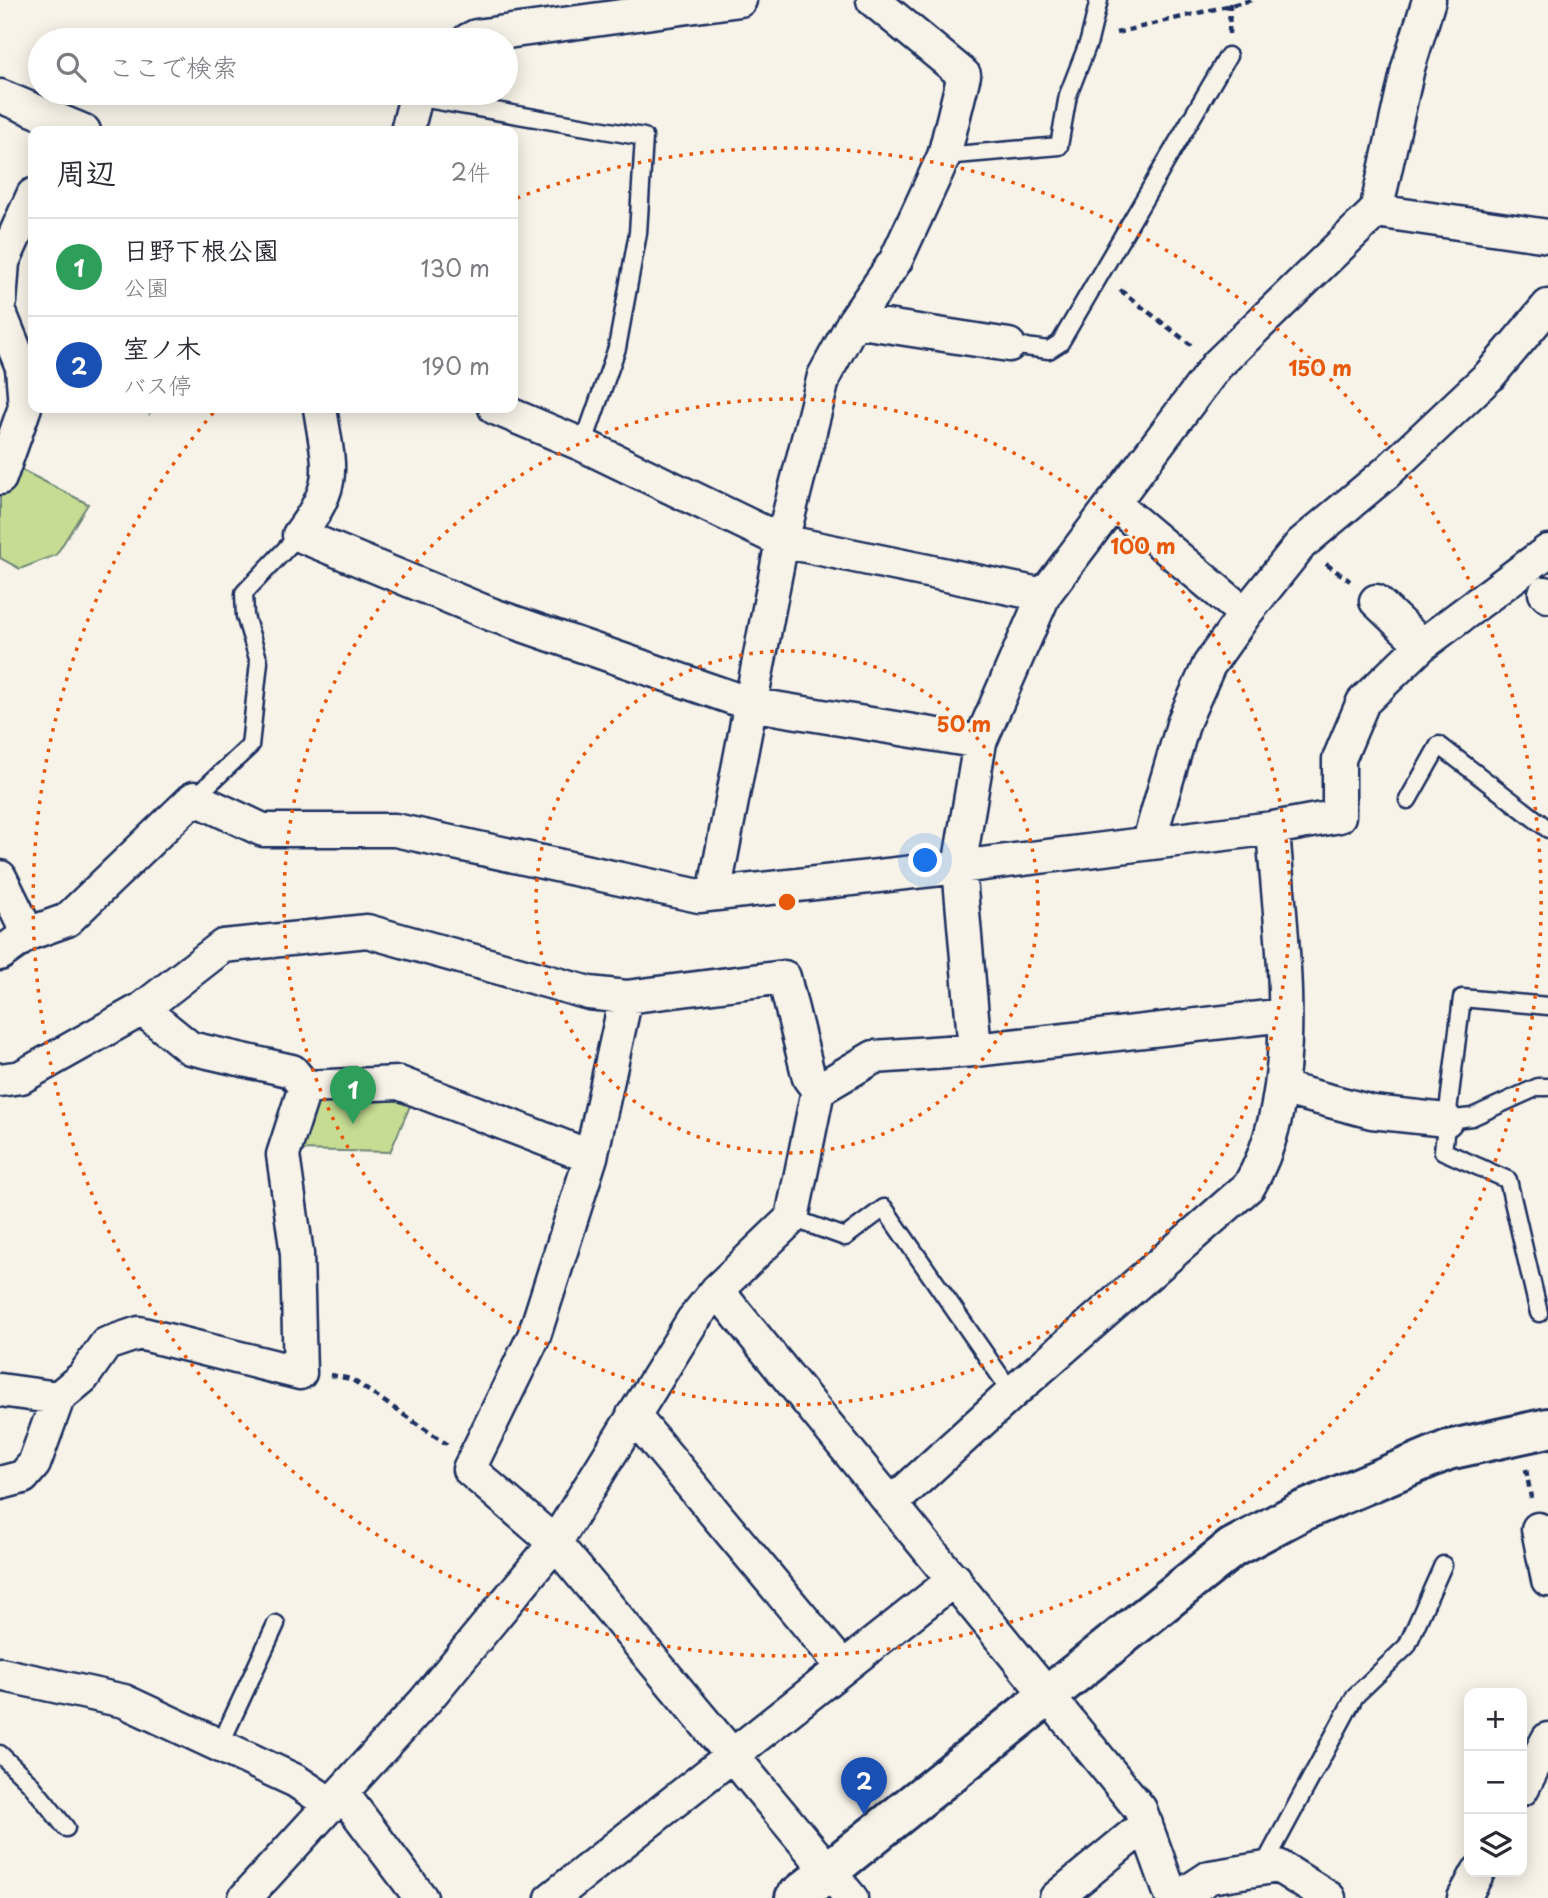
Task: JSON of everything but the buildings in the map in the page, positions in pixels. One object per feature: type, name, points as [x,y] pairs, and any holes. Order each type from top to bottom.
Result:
[{"type":"street","points":[[518,30],[740,0]]},
{"type":"street","points":[[714,894],[782,541],[824,376],[854,321],[896,260],[944,156],[964,75],[873,0]]},
{"type":"street","points":[[975,1050],[959,867],[981,742],[1044,595],[1217,365],[1376,211],[1408,68],[1429,0]]},
{"type":"street","points":[[0,96],[70,126]]},
{"type":"street","points":[[408,126],[414,105]]},
{"type":"street","points":[[0,302],[3,262],[28,206]]},
{"type":"street","points":[[1376,211],[1548,236]]},
{"type":"street","points":[[1149,841],[1184,721],[1209,665],[1245,614],[1301,544],[1386,473],[1489,376],[1548,306]]},
{"type":"street","points":[[0,313],[22,367],[25,407],[0,478]]},
{"type":"street","points":[[854,321],[1009,345]]},
{"type":"street","points":[[321,413],[330,479],[317,511],[299,535],[493,615],[750,704],[981,742]]},
{"type":"street","points":[[507,413],[583,445],[782,541],[1044,595]]},
{"type":"street","points":[[1113,503],[1245,614]]},
{"type":"street","points":[[0,954],[28,934],[67,920],[194,798],[263,830],[395,830],[698,896],[1273,828],[1339,816],[1339,759],[1363,702],[1422,645],[1548,551]]},
{"type":"street","points":[[1365,593],[1422,645]]},
{"type":"street","points":[[892,1503],[1012,1393],[1249,1186],[1264,1160],[1275,1127],[1282,1088],[1285,1015],[1273,828]]},
{"type":"street","points":[[0,877],[28,934]]},
{"type":"street","points":[[0,1080],[21,1077],[142,1009],[223,946],[367,931],[589,993],[626,997],[783,978],[809,1078],[818,1090]]},
{"type":"street","points":[[626,997],[591,1157],[534,1336],[468,1469],[555,1543],[840,1885]]},
{"type":"street","points":[[142,1009],[190,1048],[292,1070],[305,1087]]},
{"type":"street","points":[[246,1898],[425,1702],[555,1543],[693,1320],[717,1290],[792,1218],[818,1090],[874,1057],[975,1050],[1285,1015]]},
{"type":"street","points":[[305,1087],[399,1083],[591,1157]]},
{"type":"street","points":[[0,1483],[23,1478],[34,1464],[58,1398],[83,1377],[106,1344],[139,1333],[300,1373],[297,1254],[283,1155],[305,1087]]},
{"type":"street","points":[[1282,1088],[1372,1112],[1446,1120]]},
{"type":"street","points":[[717,1290],[1140,1809],[1172,1898]]},
{"type":"street","points":[[0,1390],[58,1398]]},
{"type":"street","points":[[633,1415],[843,1667]]},
{"type":"street","points":[[795,1898],[840,1885],[1047,1693],[1232,1548],[1300,1512],[1448,1450],[1533,1431]]},
{"type":"street","points":[[1538,1529],[1547,1573]]},
{"type":"street","points":[[552,1898],[954,1579]]},
{"type":"street","points":[[0,1674],[124,1701],[337,1800],[421,1898]]},
{"type":"street","points":[[1527,1779],[1548,1739]]},
{"type":"street","points":[[1056,1898],[1146,1824]]},
{"type":"street","points":[[1178,1898],[1210,1877],[1278,1866],[1329,1898]]},
{"type":"street","points":[[1464,1898],[1475,1877]]},
{"type":"lane","points":[[944,156],[1059,146],[1068,94],[1088,41],[1099,0]]},
{"type":"lane","points":[[1009,345],[1049,350],[1060,343],[1228,55]]},
{"type":"lane","points":[[470,105],[644,137],[638,233],[617,348],[583,445]]},
{"type":"lane","points":[[194,798],[250,746],[259,662],[245,616],[244,593],[299,535]]},
{"type":"lane","points":[[1408,800],[1439,745],[1548,829]]},
{"type":"lane","points":[[1539,1313],[1508,1180],[1443,1151],[1462,998],[1548,1006]]},
{"type":"lane","points":[[1446,1120],[1472,1117],[1538,1087],[1548,1087]]},
{"type":"lane","points":[[792,1218],[845,1237],[884,1208],[1012,1393]]},
{"type":"lane","points":[[1262,1869],[1355,1696],[1407,1646],[1443,1564]]},
{"type":"lane","points":[[220,1745],[276,1624]]},
{"type":"lane","points":[[0,1754],[29,1782],[66,1828]]},
{"type":"path","points":[[1088,41],[1252,0]]},
{"type":"path","points":[[1100,275],[1217,365]]},
{"type":"path","points":[[1325,562],[1365,593]]},
{"type":"path","points":[[336,1375],[351,1379],[450,1446]]},
{"type":"path","points":[[1533,1431],[1538,1529]]},
{"type":"green space","points":[[16,467],[88,504],[56,555],[20,569],[0,558],[0,494]]},
{"type":"green space","points":[[312,1095],[413,1099],[390,1152],[296,1150]]},
{"type":"place","name":"日野下根公園","points":[[353,1124]]},
{"type":"place","name":"室ノ木","points":[[864,1815]]}]
